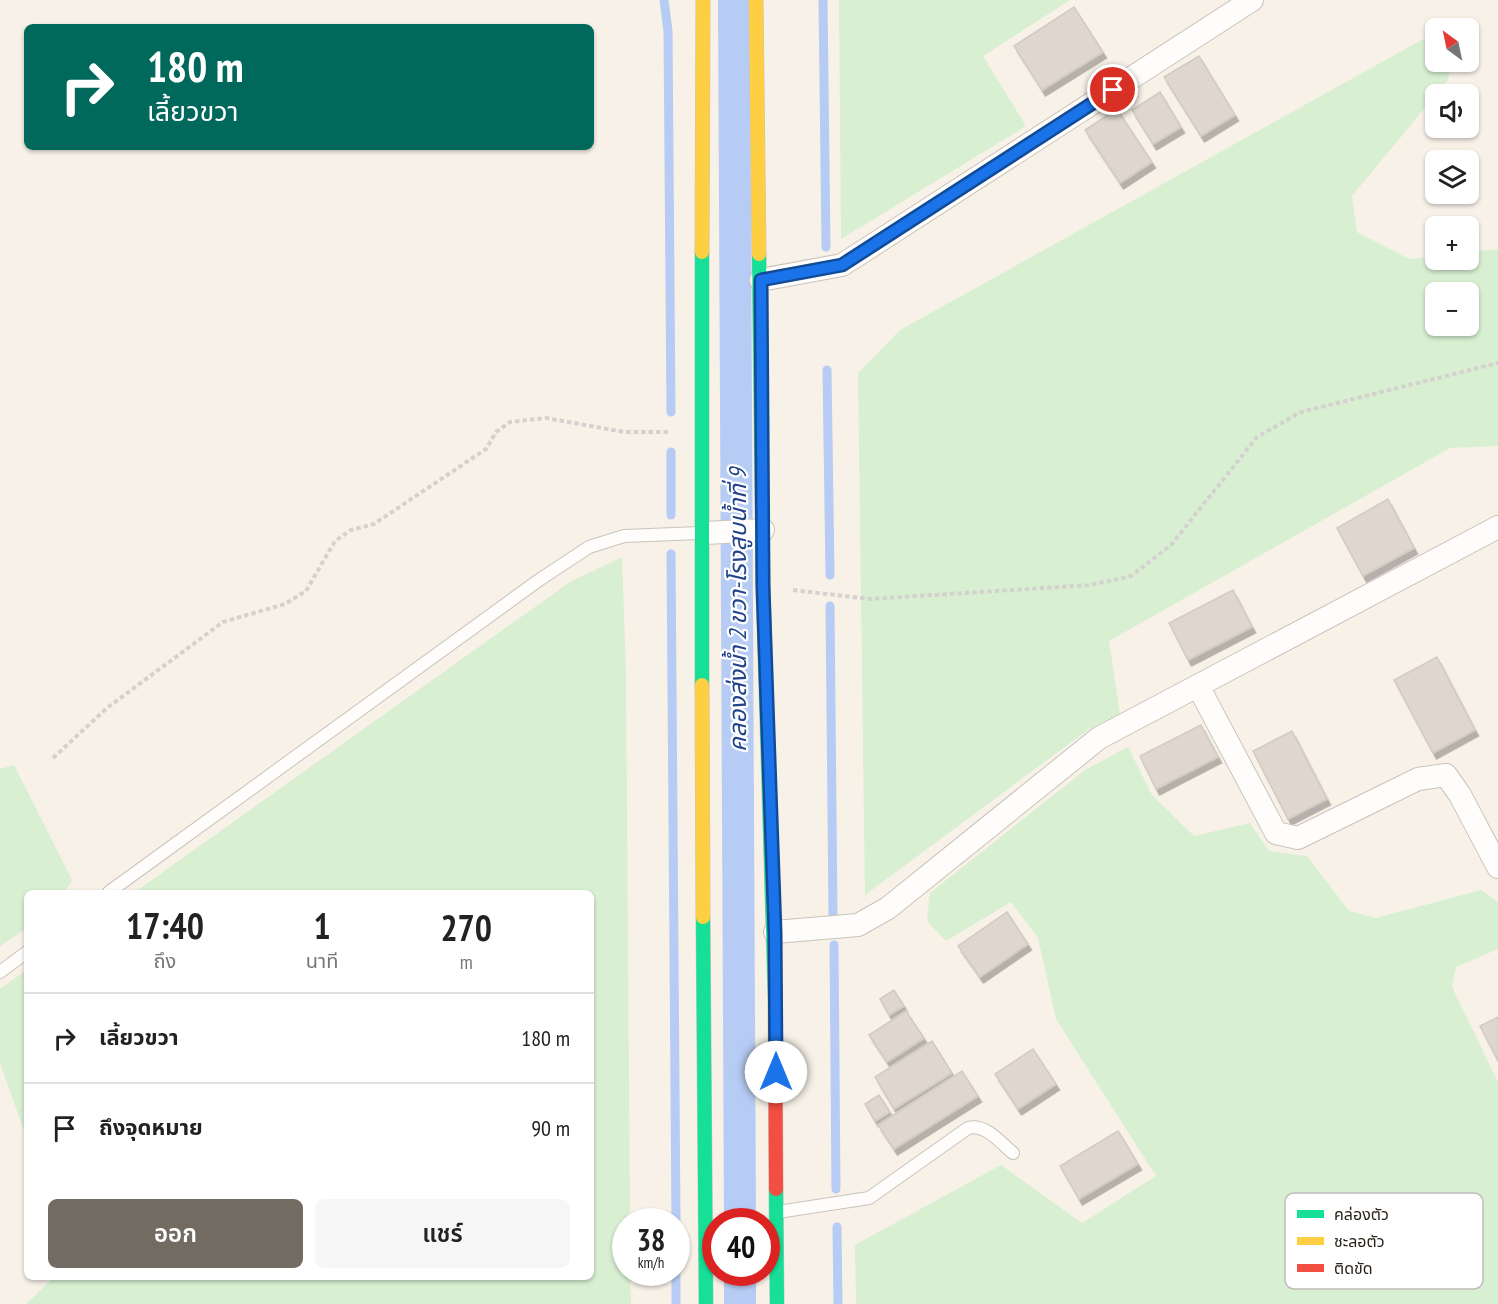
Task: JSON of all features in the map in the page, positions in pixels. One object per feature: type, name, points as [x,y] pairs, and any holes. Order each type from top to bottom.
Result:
[{"type":"street","points":[[703,0],[702,431],[706,1304]]},
{"type":"street","points":[[756,0],[761,280],[754,530],[763,587],[775,933],[777,1208]]},
{"type":"street","points":[[761,280],[842,265],[1252,0]]},
{"type":"street","points":[[775,933],[858,925],[888,908],[1099,738],[1498,527]]},
{"type":"street","points":[[703,533],[754,530]]},
{"type":"street","points":[[1198,686],[1276,833],[1298,838],[1418,779],[1446,775],[1460,795],[1498,867]]},
{"type":"street","points":[[777,1286],[777,1304]]},
{"type":"lane","points":[[112,890],[539,580],[589,548],[624,536],[703,533]]},
{"type":"lane","points":[[0,972],[24,954]]},
{"type":"lane","points":[[780,1213],[869,1198],[968,1128],[975,1126],[983,1129],[1013,1153]]},
{"type":"path","points":[[763,587],[870,598],[1091,585],[1131,576],[1170,545],[1257,437],[1300,412],[1498,363]]},
{"type":"path","points":[[52,758],[107,708],[223,622],[285,604],[306,591],[335,541],[351,530],[374,524],[486,449],[496,432],[510,422],[546,418],[624,432],[702,431]]},
{"type":"green space","points":[[839,0],[1070,0],[983,56],[1026,126],[841,239]]},
{"type":"green space","points":[[1425,38],[1425,72],[1449,72],[1445,84],[1425,84],[1425,108],[1352,196],[1357,232],[1409,259],[1425,257],[1425,270],[1479,270],[1479,251],[1498,249],[1498,446],[1450,448],[1109,641],[1120,714],[1089,729],[865,895],[858,373],[900,330]]},
{"type":"green space","points":[[622,557],[626,673],[630,1208],[612,1208],[612,1286],[630,1286],[631,1304],[26,1304],[51,1280],[594,1280],[594,890],[138,890],[570,582]]},
{"type":"green space","points":[[1128,747],[1152,795],[1194,836],[1250,823],[1269,851],[1307,856],[1349,911],[1376,918],[1481,890],[1498,902],[1498,949],[1456,967],[1452,987],[1498,1082],[1498,1304],[856,1304],[855,1245],[1001,1165],[1082,1223],[1156,1176],[1056,1019],[1038,938],[1011,902],[946,941],[927,921],[930,893],[1085,770]]},
{"type":"green space","points":[[14,765],[72,880],[66,890],[24,890],[24,930],[0,946],[0,769]]},
{"type":"green space","points":[[24,972],[24,1131],[0,1063],[0,989]]},
{"type":"building","points":[[1074,7],[1103,52],[1042,90],[1014,46]]},
{"type":"building","points":[[1199,56],[1235,115],[1201,136],[1164,77]]},
{"type":"building","points":[[1160,92],[1181,127],[1153,144],[1132,110]]},
{"type":"building","points":[[1117,109],[1152,162],[1120,183],[1085,130]]},
{"type":"building","points":[[1388,499],[1414,548],[1363,576],[1337,528]]},
{"type":"building","points":[[1233,590],[1252,627],[1188,660],[1169,623]]},
{"type":"building","points":[[1437,657],[1475,730],[1433,753],[1394,680]]},
{"type":"building","points":[[1201,725],[1218,757],[1156,789],[1140,756]]},
{"type":"building","points":[[1292,731],[1327,799],[1288,819],[1253,751]]},
{"type":"building","points":[[1007,912],[1028,944],[980,977],[958,946]]},
{"type":"building","points":[[894,990],[904,1006],[889,1015],[880,999]]},
{"type":"building","points":[[906,1011],[924,1038],[887,1062],[869,1035]]},
{"type":"building","points":[[1498,1017],[1498,1061],[1480,1026]]},
{"type":"building","points":[[932,1041],[952,1073],[894,1109],[875,1077]]},
{"type":"building","points":[[1033,1049],[1056,1084],[1018,1109],[995,1074]]},
{"type":"building","points":[[962,1071],[978,1096],[894,1149],[878,1125]]},
{"type":"building","points":[[879,1095],[890,1112],[875,1121],[865,1104]]},
{"type":"building","points":[[1118,1131],[1138,1164],[1079,1199],[1060,1166]]},
{"type":"waterway","points":[[664,0],[668,31],[671,412]]},
{"type":"waterway","name":"คลองส่งน้ำ 2 ขวา-โรงสูบน้ำที่ 9","points":[[734,0],[740,1208]]},
{"type":"waterway","points":[[823,0],[826,247]]},
{"type":"waterway","points":[[827,370],[830,575]]},
{"type":"waterway","points":[[671,452],[671,515]]},
{"type":"waterway","points":[[671,554],[676,1208]]},
{"type":"waterway","points":[[830,606],[833,917]]},
{"type":"waterway","points":[[834,945],[836,1189]]},
{"type":"waterway","points":[[837,1227],[838,1304]]},
{"type":"waterway","points":[[676,1286],[676,1304]]},
{"type":"waterway","name":"คลองส่งน้ำ 2 ขวา-โรงสูบน้ำที่ 9","points":[[740,1286],[740,1304]]},
{"type":"traffic: fast","points":[[702,252],[702,685]]},
{"type":"traffic: fast","points":[[759,254],[763,587],[775,997]]},
{"type":"traffic: fast","points":[[703,917],[706,1304]]},
{"type":"traffic: fast","points":[[776,1189],[777,1304]]},
{"type":"traffic: slow","points":[[702,252],[703,0]]},
{"type":"traffic: slow","points":[[756,0],[759,254]]},
{"type":"traffic: slow","points":[[702,685],[703,917]]},
{"type":"traffic: jam","points":[[775,997],[776,1189]]},
{"type":"route","points":[[776,1072],[775,933],[763,587],[761,280],[842,265],[1113,90]]}]
